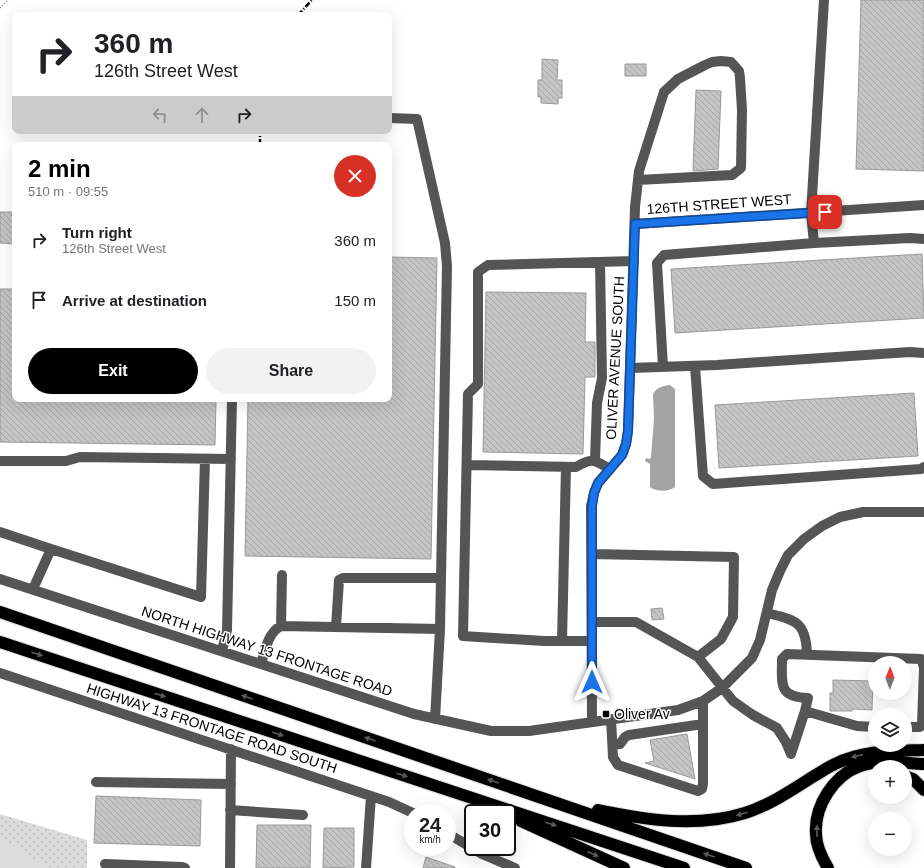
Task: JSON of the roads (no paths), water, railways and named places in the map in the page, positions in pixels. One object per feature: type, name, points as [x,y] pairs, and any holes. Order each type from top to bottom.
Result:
[{"type":"highway","points":[[0,612],[746,868]]},
{"type":"highway","points":[[0,642],[684,868]]},
{"type":"highway","points":[[520,790],[595,810],[630,817],[668,821],[698,821],[724,818],[745,813],[766,805],[834,764],[852,757],[873,752],[924,750]]},
{"type":"highway","points":[[828,868],[818,848],[816,833],[821,803],[836,782],[850,771],[870,764],[924,764]]},
{"type":"highway","points":[[836,782],[864,771],[868,771]]},
{"type":"highway","points":[[912,779],[924,790]]},
{"type":"highway","points":[[475,799],[485,804]]},
{"type":"highway","points":[[516,819],[624,868]]},
{"type":"street","points":[[814,243],[811,212],[824,0]]},
{"type":"street","name":"OLIVER AVENUE SOUTH","points":[[592,722],[592,506],[594,493],[598,483],[622,455],[626,444],[628,431],[635,224],[638,180],[639,171],[664,92],[678,79],[705,65],[712,62],[731,62],[739,71],[740,78],[742,110],[741,168],[732,175],[638,180]]},
{"type":"street","points":[[392,118],[417,119],[445,243],[447,266],[440,630],[436,720]]},
{"type":"street","name":"126TH STREET WEST","points":[[635,224],[924,205]]},
{"type":"street","points":[[663,367],[657,264],[664,255],[814,243],[910,238],[924,239]]},
{"type":"street","points":[[592,641],[463,636],[468,394],[478,384],[478,272],[488,265],[634,261]]},
{"type":"street","points":[[595,460],[597,403],[602,378],[600,262]]},
{"type":"street","points":[[630,368],[695,366],[910,352],[924,353]]},
{"type":"street","points":[[695,366],[703,476],[713,484],[921,469],[924,467]]},
{"type":"street","points":[[222,651],[226,630],[232,402]]},
{"type":"street","points":[[0,461],[66,461],[80,457],[231,459]]},
{"type":"street","points":[[0,532],[201,597],[205,459]]},
{"type":"street","points":[[466,465],[576,467],[586,461],[595,460],[610,469]]},
{"type":"street","points":[[562,641],[566,467]]},
{"type":"street","name":"NORTH HIGHWAY 13 FRONTAGE ROAD","points":[[0,579],[414,714],[491,731],[529,731],[678,710],[703,701],[722,688],[752,658],[760,640],[772,590],[788,555],[804,539],[822,526],[840,517],[863,512],[924,512]]},
{"type":"street","points":[[33,589],[51,549]]},
{"type":"street","points":[[592,554],[734,558],[733,617],[721,639],[698,657]]},
{"type":"street","points":[[281,626],[282,575]]},
{"type":"street","points":[[336,627],[339,580],[342,578],[441,578]]},
{"type":"street","points":[[767,613],[790,619],[800,626],[805,633],[807,654]]},
{"type":"street","points":[[592,622],[636,622],[698,657],[733,701],[742,709],[777,728],[786,742],[791,754],[808,698],[797,698],[787,694],[782,684],[782,659],[787,654],[920,659],[924,668],[922,724],[920,727],[912,727]]},
{"type":"street","points":[[260,664],[272,633],[275,629],[281,626],[440,630]]},
{"type":"street","name":"HIGHWAY 13 FRONTAGE ROAD SOUTH","points":[[0,673],[389,802],[404,809]]},
{"type":"street","points":[[611,719],[613,757],[618,764],[698,791],[702,789],[704,784],[703,701]]},
{"type":"street","points":[[805,711],[857,726],[868,727]]},
{"type":"street","points":[[612,745],[620,744],[625,737],[629,735],[703,724]]},
{"type":"street","points":[[230,868],[231,749]]},
{"type":"street","points":[[96,782],[231,784]]},
{"type":"street","points":[[366,868],[371,796]]},
{"type":"street","points":[[230,810],[303,815]]},
{"type":"street","points":[[456,838],[482,854],[515,868]]},
{"type":"street","points":[[105,864],[185,868]]},
{"type":"railway","points":[[301,12],[312,0]]},
{"type":"railway","points":[[260,134],[260,142]]},
{"type":"place","name":"Oliver Av","points":[[606,714]]}]
